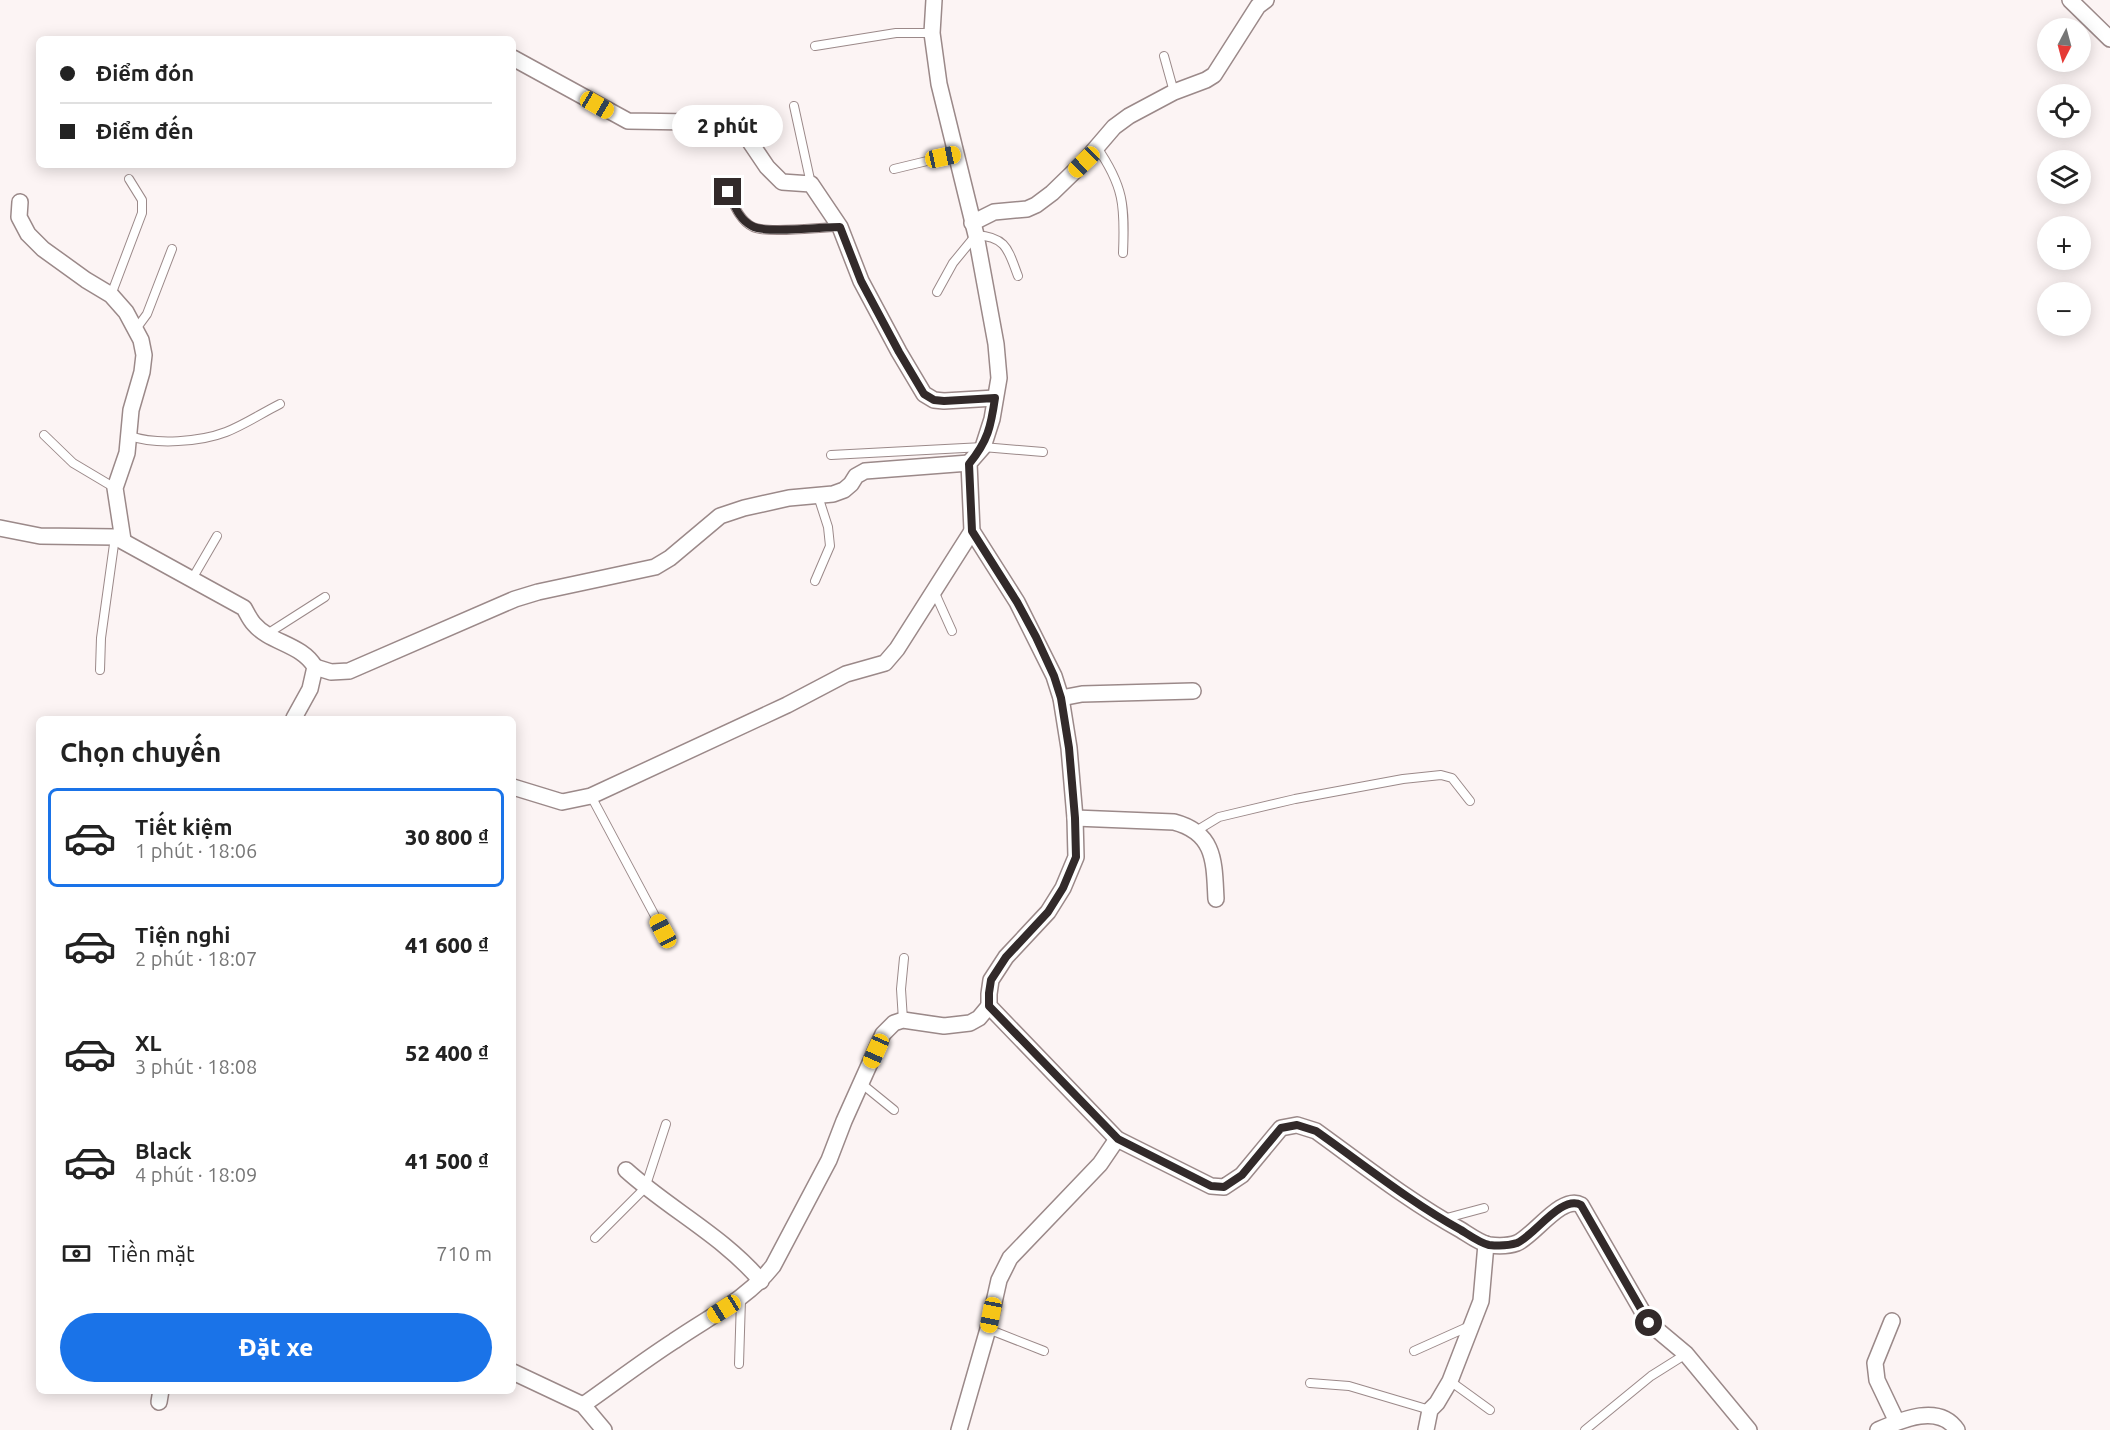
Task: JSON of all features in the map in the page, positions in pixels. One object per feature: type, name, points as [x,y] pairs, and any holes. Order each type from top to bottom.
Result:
[{"type":"street","points":[[583,1405],[675,1340],[741,1299],[761,1281],[773,1266],[829,1160],[844,1120],[883,1034],[894,1023],[903,1020],[944,1026],[970,1023],[979,1018],[989,1006],[991,980],[1006,957],[1048,912],[1063,888],[1076,857],[1069,748],[1061,698],[1054,676],[1017,602],[972,531],[969,464],[983,447],[992,419],[999,378],[996,344],[974,229],[939,84],[932,33],[934,0]]},
{"type":"street","points":[[974,229],[994,212],[1027,209],[1036,205],[1084,162],[1114,127],[1129,116],[1174,92],[1214,75],[1258,6],[1266,0]]},
{"type":"street","points":[[2070,0],[2110,39]]},
{"type":"street","points":[[516,60],[628,121],[736,125],[767,167],[782,182],[811,184],[840,227],[861,281],[924,394],[934,400],[944,401],[995,398]]},
{"type":"street","points":[[20,202],[19,217],[28,234],[43,249],[111,295],[126,312],[136,329],[144,355],[142,372],[131,410],[127,453],[115,488],[119,538]]},
{"type":"street","points":[[0,528],[40,536],[119,538],[244,608],[253,624],[304,655],[315,667],[331,672],[349,671],[515,599],[654,567],[670,558],[720,516],[789,498],[833,494],[844,490],[856,476],[865,471],[969,464]]},
{"type":"street","points":[[516,788],[562,802],[591,796],[788,705],[846,674],[885,663],[897,649],[972,531]]},
{"type":"street","points":[[295,716],[310,689],[315,667]]},
{"type":"street","points":[[1061,698],[1082,694],[1193,691]]},
{"type":"street","points":[[1075,818],[1174,822],[1190,826],[1204,838],[1211,851],[1215,872],[1216,899]]},
{"type":"street","points":[[989,1006],[1118,1139],[1211,1186],[1224,1187],[1242,1175],[1281,1128],[1297,1125],[1316,1131],[1442,1220],[1486,1244],[1508,1245],[1519,1242],[1559,1209],[1574,1202],[1581,1205],[1649,1323],[1686,1354],[1749,1430]]},
{"type":"street","points":[[959,1430],[988,1329],[999,1280],[1010,1258],[1100,1164],[1118,1139]]},
{"type":"street","points":[[626,1170],[645,1188],[721,1242],[746,1263],[761,1281]]},
{"type":"street","points":[[1426,1430],[1430,1410],[1450,1381],[1481,1301],[1486,1244]]},
{"type":"street","points":[[1892,1321],[1875,1363],[1877,1380],[1897,1422]]},
{"type":"street","points":[[516,1373],[583,1405],[604,1430]]},
{"type":"street","points":[[1878,1430],[1923,1415],[1948,1420],[1957,1430]]},
{"type":"lane","points":[[815,46],[896,33],[932,33]]},
{"type":"lane","points":[[1164,56],[1174,92]]},
{"type":"lane","points":[[794,106],[811,184]]},
{"type":"lane","points":[[1096,146],[1110,166],[1122,197],[1125,216],[1123,253]]},
{"type":"lane","points":[[894,169],[956,154]]},
{"type":"lane","points":[[111,295],[142,213],[142,200],[129,179]]},
{"type":"lane","points":[[728,192],[738,213],[751,226],[775,230],[840,227]]},
{"type":"lane","points":[[937,292],[974,229],[993,236],[1007,249],[1018,276]]},
{"type":"lane","points":[[136,329],[147,315],[172,249]]},
{"type":"lane","points":[[130,436],[143,441],[192,440],[226,432],[280,404]]},
{"type":"lane","points":[[44,435],[73,463],[115,488]]},
{"type":"lane","points":[[831,455],[983,447],[1043,452]]},
{"type":"lane","points":[[815,581],[830,546],[828,527],[818,496]]},
{"type":"lane","points":[[192,579],[217,536]]},
{"type":"lane","points":[[100,670],[101,638],[119,538]]},
{"type":"lane","points":[[934,591],[952,631]]},
{"type":"lane","points":[[267,634],[325,597]]},
{"type":"lane","points":[[1196,831],[1219,817],[1294,799],[1403,778],[1441,775],[1452,778],[1470,801]]},
{"type":"lane","points":[[591,796],[663,931]]},
{"type":"lane","points":[[903,1020],[901,990],[904,958]]},
{"type":"lane","points":[[862,1084],[894,1110]]},
{"type":"lane","points":[[595,1238],[645,1188],[666,1124]]},
{"type":"lane","points":[[1442,1220],[1484,1208]]},
{"type":"lane","points":[[739,1364],[741,1299]]},
{"type":"lane","points":[[1414,1350],[1473,1324]]},
{"type":"lane","points":[[988,1329],[1044,1351]]},
{"type":"lane","points":[[1585,1430],[1651,1376],[1686,1354]]},
{"type":"lane","points":[[1450,1381],[1490,1410]]},
{"type":"lane","points":[[1310,1383],[1349,1386],[1386,1395],[1430,1410]]},
{"type":"route","points":[[728,192],[738,213],[751,226],[775,230],[840,227],[861,281],[924,394],[934,400],[944,401],[995,398],[992,419],[983,447],[969,464],[972,531],[1017,602],[1054,676],[1061,698],[1069,748],[1076,857],[1063,888],[1048,912],[1006,957],[991,980],[989,1006],[1118,1139],[1211,1186],[1224,1187],[1231,1184],[1276,1137],[1281,1128],[1297,1125],[1316,1131],[1442,1220],[1486,1244],[1508,1245],[1519,1242],[1559,1209],[1574,1202],[1577,1203],[1581,1205],[1649,1323]]}]
